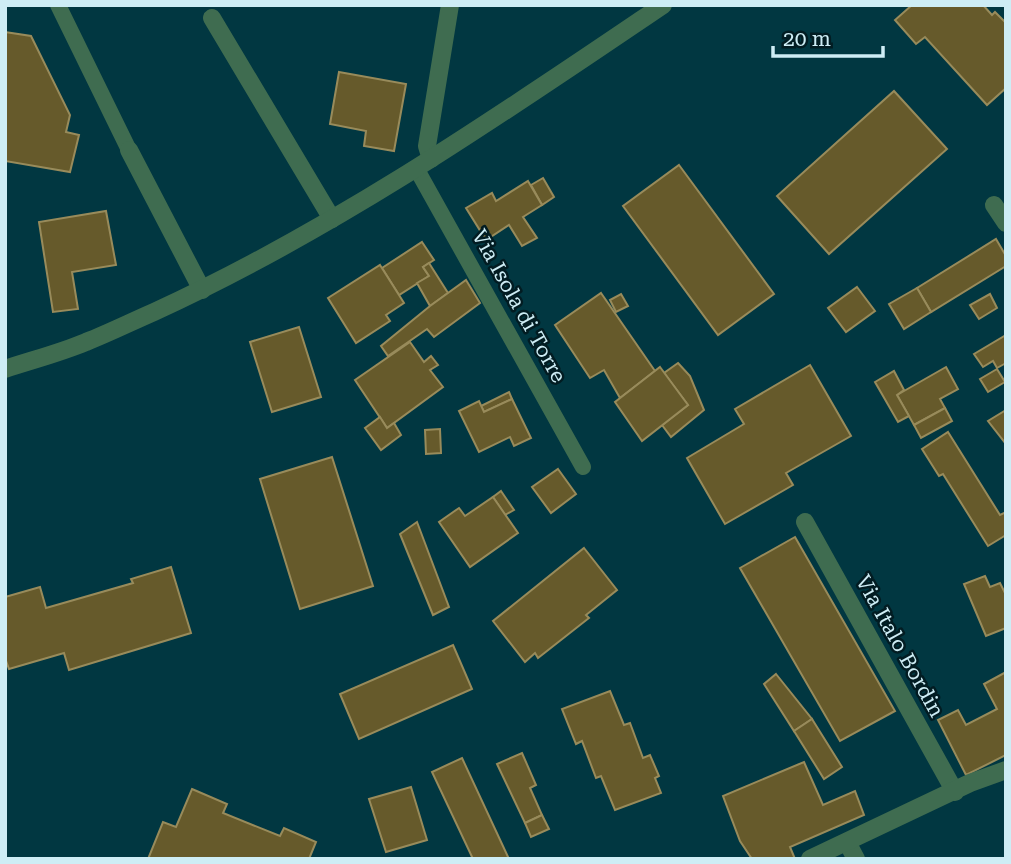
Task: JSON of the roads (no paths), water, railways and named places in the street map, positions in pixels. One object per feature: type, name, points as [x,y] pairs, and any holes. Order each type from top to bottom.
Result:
[{"type":"street","name":"Via Isola di Torre","points":[[423,163],[450,5]]},
{"type":"street","points":[[5,369],[86,342],[202,290],[332,219],[423,163],[663,5]]},
{"type":"street","points":[[212,18],[332,219]]},
{"type":"street","points":[[129,150],[202,290]]},
{"type":"street","points":[[994,205],[1006,223]]},
{"type":"street","name":"Via Italo Bordin","points":[[805,522],[954,792]]},
{"type":"street","points":[[810,859],[1006,770]]},
{"type":"street","points":[[847,842],[856,859]]},
{"type":"lane","points":[[58,5],[129,150]]},
{"type":"lane","name":"Via Isola di Torre","points":[[423,163],[583,467]]}]
